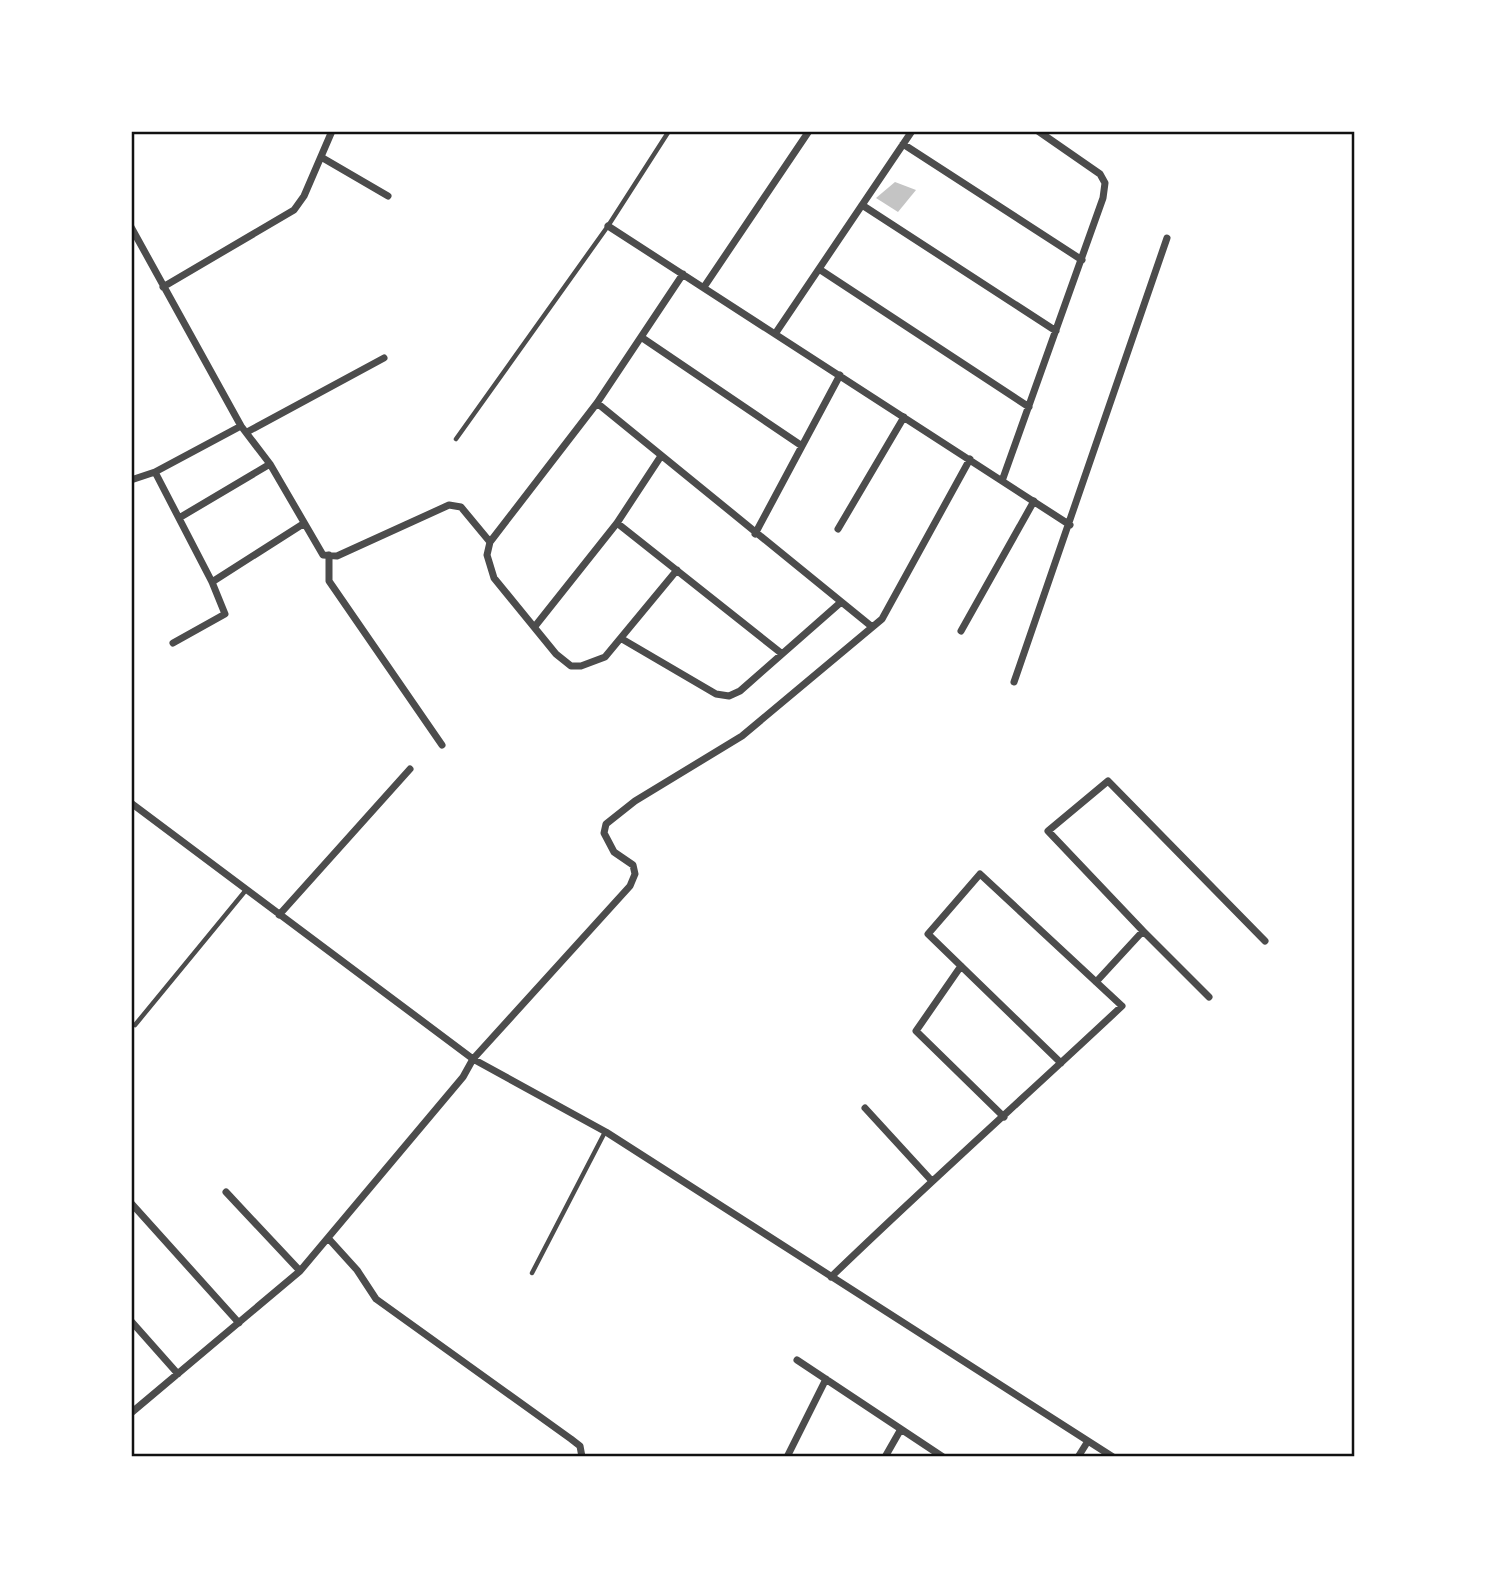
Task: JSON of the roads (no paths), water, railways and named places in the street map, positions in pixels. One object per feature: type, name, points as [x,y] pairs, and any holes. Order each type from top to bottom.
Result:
[{"type":"street","points":[[163,287],[294,210],[332,131]]},
{"type":"street","points":[[704,287],[809,131]]},
{"type":"street","points":[[775,334],[912,131]]},
{"type":"street","points":[[1002,481],[1082,260],[1103,198],[1105,183],[1100,174],[1038,131]]},
{"type":"street","points":[[903,144],[1082,260]]},
{"type":"street","points":[[321,158],[388,196]]},
{"type":"street","points":[[862,205],[1056,331]]},
{"type":"street","points":[[608,226],[1070,525]]},
{"type":"street","points":[[131,227],[244,429],[270,464],[323,555],[337,556],[449,505],[461,507],[490,542]]},
{"type":"street","points":[[1014,682],[1167,238]]},
{"type":"street","points":[[819,269],[1029,407]]},
{"type":"street","points":[[677,570],[605,657],[592,663],[571,666],[556,654],[536,625],[494,578],[486,555],[490,542],[597,403],[683,274]]},
{"type":"street","points":[[641,337],[802,446]]},
{"type":"street","points":[[131,480],[156,472],[384,358]]},
{"type":"street","points":[[755,534],[840,375]]},
{"type":"street","points":[[597,403],[871,626]]},
{"type":"street","points":[[838,529],[904,417]]},
{"type":"street","points":[[536,625],[617,523],[661,456]]},
{"type":"street","points":[[131,1413],[300,1271],[463,1077],[473,1059],[630,886],[635,874],[633,865],[614,852],[604,833],[606,824],[635,801],[741,736],[882,619],[896,599],[970,459]]},
{"type":"street","points":[[179,518],[270,464]]},
{"type":"street","points":[[156,472],[212,582],[225,614],[173,643]]},
{"type":"street","points":[[961,631],[1034,501]]},
{"type":"street","points":[[617,523],[781,653]]},
{"type":"street","points":[[212,582],[303,524]]},
{"type":"street","points":[[329,555],[329,581],[442,745]]},
{"type":"street","points":[[622,639],[716,694],[729,696],[740,691],[840,603]]},
{"type":"street","points":[[279,915],[410,769]]},
{"type":"street","points":[[1209,996],[1048,831],[1108,782],[1265,940]]},
{"type":"street","points":[[131,803],[473,1059],[606,1132],[1113,1457]]},
{"type":"street","points":[[831,1277],[931,1180],[1004,1117],[1122,1006],[980,874],[928,934],[1061,1063]]},
{"type":"street","points":[[1097,982],[1143,930]]},
{"type":"street","points":[[961,966],[916,1031],[1004,1117]]},
{"type":"street","points":[[865,1108],[931,1180]]},
{"type":"street","points":[[226,1192],[300,1271]]},
{"type":"street","points":[[131,1203],[239,1323]]},
{"type":"street","points":[[328,1238],[357,1270],[376,1299],[571,1438],[580,1446],[582,1457]]},
{"type":"street","points":[[131,1321],[178,1374]]},
{"type":"street","points":[[797,1360],[943,1457]]},
{"type":"street","points":[[791,1455],[826,1380]]},
{"type":"street","points":[[885,1457],[901,1429]]},
{"type":"street","points":[[1078,1457],[1088,1441]]},
{"type":"lane","points":[[456,439],[608,226],[669,131]]},
{"type":"lane","points":[[135,1025],[246,890]]},
{"type":"lane","points":[[532,1273],[606,1132]]}]
